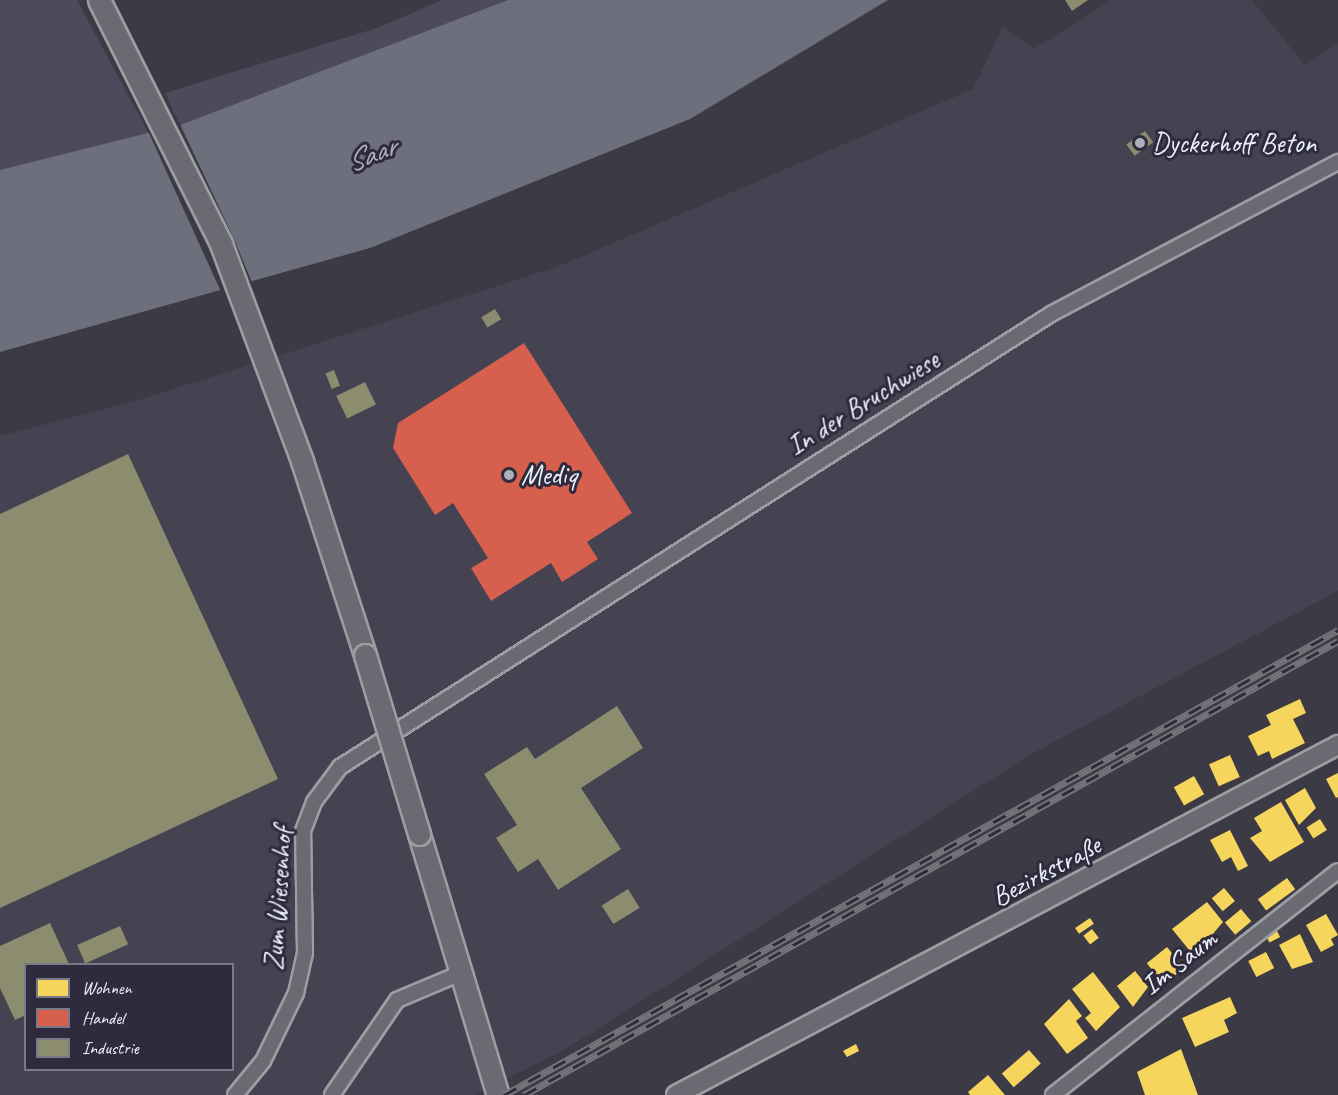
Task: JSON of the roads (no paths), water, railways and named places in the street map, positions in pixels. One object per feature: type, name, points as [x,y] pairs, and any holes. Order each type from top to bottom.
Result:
[{"type":"main road","points":[[99,0],[221,244],[302,462],[365,655],[498,1095]]},
{"type":"street","name":"In der Bruchwiese","points":[[427,708],[1090,290],[1338,162]]},
{"type":"street","name":"Zum Wiesenhof","points":[[235,1095],[263,1061],[296,993],[305,953],[303,831],[314,802],[340,767],[427,708]]},
{"type":"street","name":"Bezirkstraße","points":[[681,1094],[1338,745]]},
{"type":"street","name":"Im Saum","points":[[1053,1095],[1338,871]]},
{"type":"street","points":[[332,1095],[397,1000],[461,973]]},
{"type":"water","name":"Saar","points":[[508,0],[888,0],[690,119],[370,248],[0,352],[0,170],[180,125]]},
{"type":"railway","points":[[504,1095],[1338,630]]},
{"type":"railway","points":[[524,1095],[1338,641]]},
{"type":"place","name":"Dyckerhoff Beton","points":[[1140,143]]},
{"type":"place","name":"Mediq","points":[[509,475]]}]
